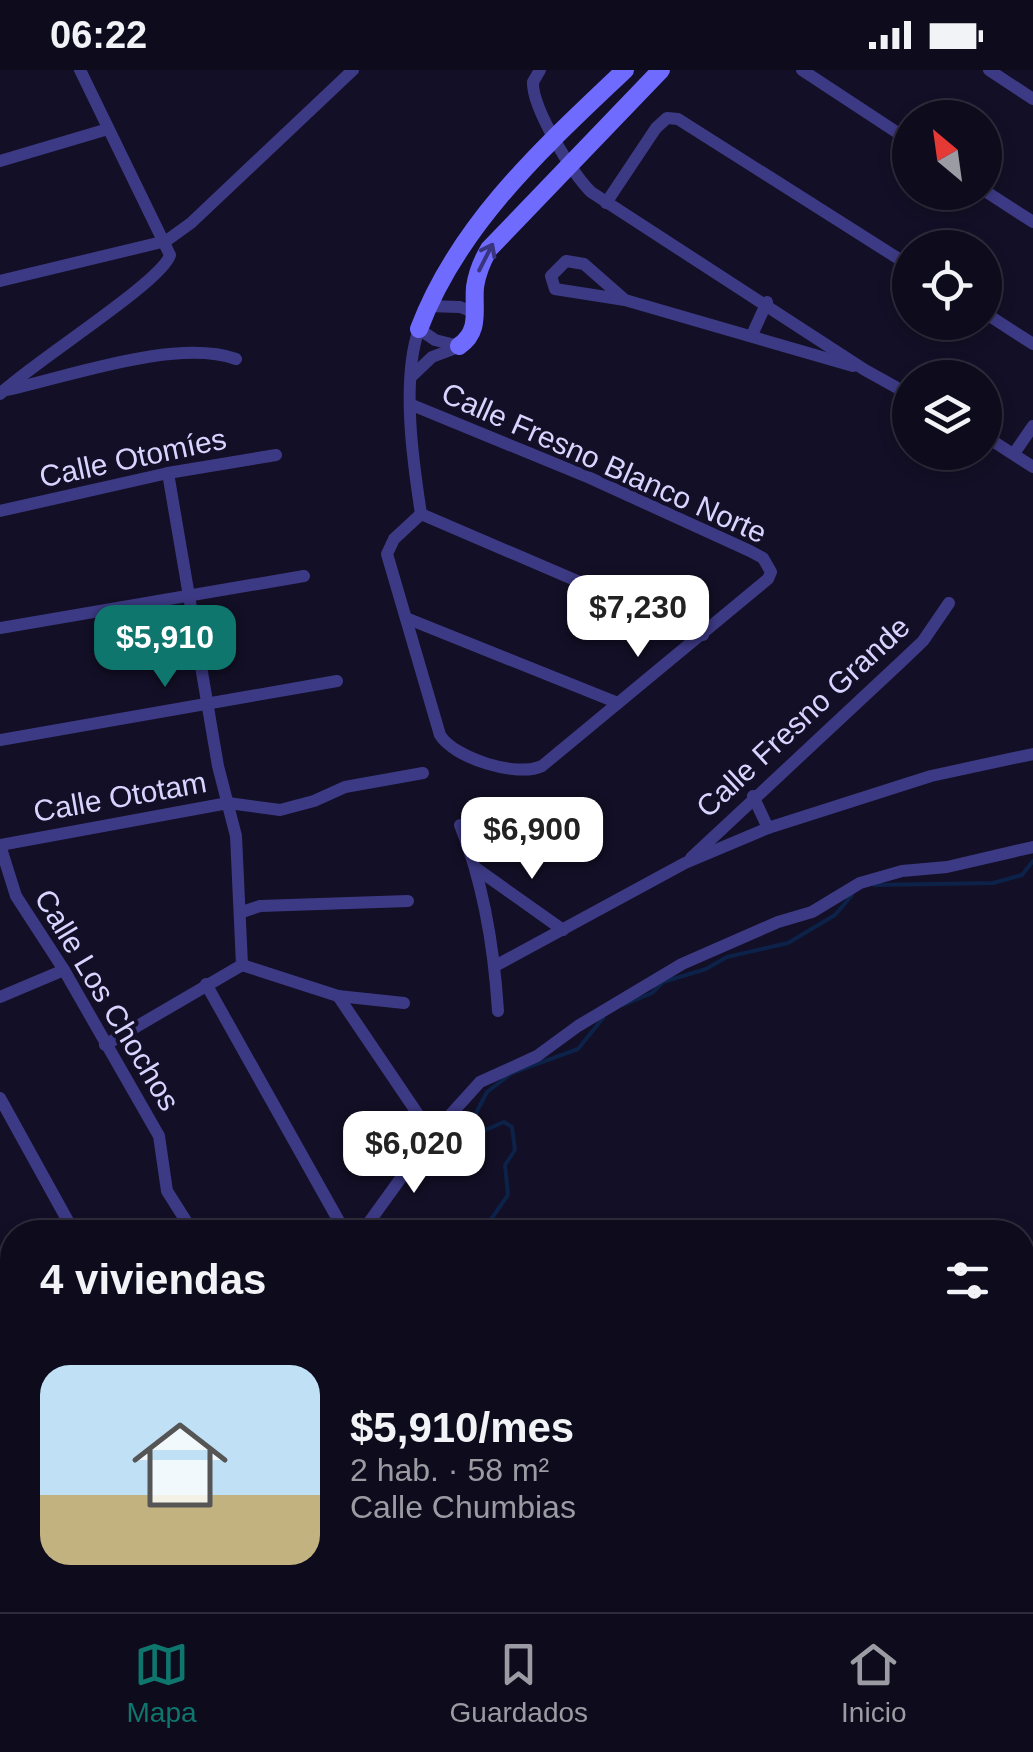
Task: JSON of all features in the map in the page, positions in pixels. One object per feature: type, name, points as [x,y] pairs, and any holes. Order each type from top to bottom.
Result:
[{"type":"street","points":[[0,392],[155,276],[168,262],[166,241],[80,70]]},
{"type":"street","points":[[0,281],[166,241],[353,70]]},
{"type":"street","points":[[540,70],[532,92],[585,186],[606,204],[767,302],[892,385]]},
{"type":"street","points":[[422,514],[412,376],[419,329],[428,306],[455,254],[480,220],[555,136],[625,70]]},
{"type":"street","points":[[412,376],[432,358],[459,346],[473,330],[480,266],[489,248],[661,70]]},
{"type":"street","points":[[802,70],[892,129]]},
{"type":"street","points":[[989,70],[1033,99]]},
{"type":"street","points":[[606,204],[656,128],[667,118],[678,120],[892,255]]},
{"type":"street","points":[[0,161],[108,129]]},
{"type":"street","points":[[1002,202],[1033,222]]},
{"type":"street","points":[[626,300],[584,264],[566,261],[551,276],[555,289],[626,300],[865,370]]},
{"type":"street","points":[[752,335],[767,302]]},
{"type":"street","points":[[428,306],[460,306],[476,312]]},
{"type":"street","points":[[1002,324],[1033,344]]},
{"type":"street","points":[[419,329],[435,340],[459,346]]},
{"type":"street","points":[[0,392],[184,350],[216,352],[236,360]]},
{"type":"street","name":"Calle Fresno Blanco Norte","points":[[412,405],[590,478],[763,558],[771,572],[764,585],[703,635]]},
{"type":"street","points":[[1015,452],[1033,426]]},
{"type":"street","points":[[1002,445],[1033,467]]},
{"type":"street","name":"Calle Otomíes","points":[[0,511],[276,455]]},
{"type":"street","points":[[168,474],[186,594],[236,836],[242,965]]},
{"type":"street","points":[[422,514],[703,635],[542,766],[529,772],[490,764],[445,743],[387,554],[394,539],[422,514]]},
{"type":"street","points":[[0,628],[304,576]]},
{"type":"street","name":"Calle Fresno Grande","points":[[685,863],[902,661],[922,641],[949,602]]},
{"type":"street","points":[[406,618],[618,703]]},
{"type":"street","points":[[0,740],[337,681]]},
{"type":"street","name":"Calle Fresno Grande","points":[[495,966],[685,863],[768,828],[931,776],[1033,754]]},
{"type":"street","name":"Calle Ototam","points":[[0,845],[228,803],[280,810],[314,802],[345,787],[422,773]]},
{"type":"street","points":[[754,796],[768,828]]},
{"type":"street","points":[[460,825],[477,868],[495,966],[498,1011]]},
{"type":"street","name":"Calle Los Chochos","points":[[0,845],[16,896],[64,970],[159,1136],[168,1191],[186,1220]]},
{"type":"street","points":[[371,1220],[432,1136],[480,1082],[537,1056],[578,1026],[682,964],[778,922],[812,912],[860,883],[902,870],[947,867],[1033,846]]},
{"type":"street","points":[[477,868],[562,930]]},
{"type":"street","points":[[242,912],[260,906],[408,901]]},
{"type":"street","points":[[105,1045],[242,965],[338,996],[404,1003]]},
{"type":"street","points":[[0,997],[64,970]]},
{"type":"street","points":[[206,984],[338,1220]]},
{"type":"street","points":[[338,996],[432,1136]]},
{"type":"street","points":[[0,1098],[67,1220]]},
{"type":"waterway","points":[[874,885],[993,883],[1022,875],[1033,861]]},
{"type":"waterway","points":[[623,1005],[652,993],[663,982],[706,969],[727,957],[788,943],[835,915],[852,895]]},
{"type":"waterway","points":[[490,1220],[508,1195],[505,1165],[515,1150],[512,1127],[504,1122],[483,1131],[475,1115],[487,1092],[512,1073],[578,1049],[603,1018]]}]
